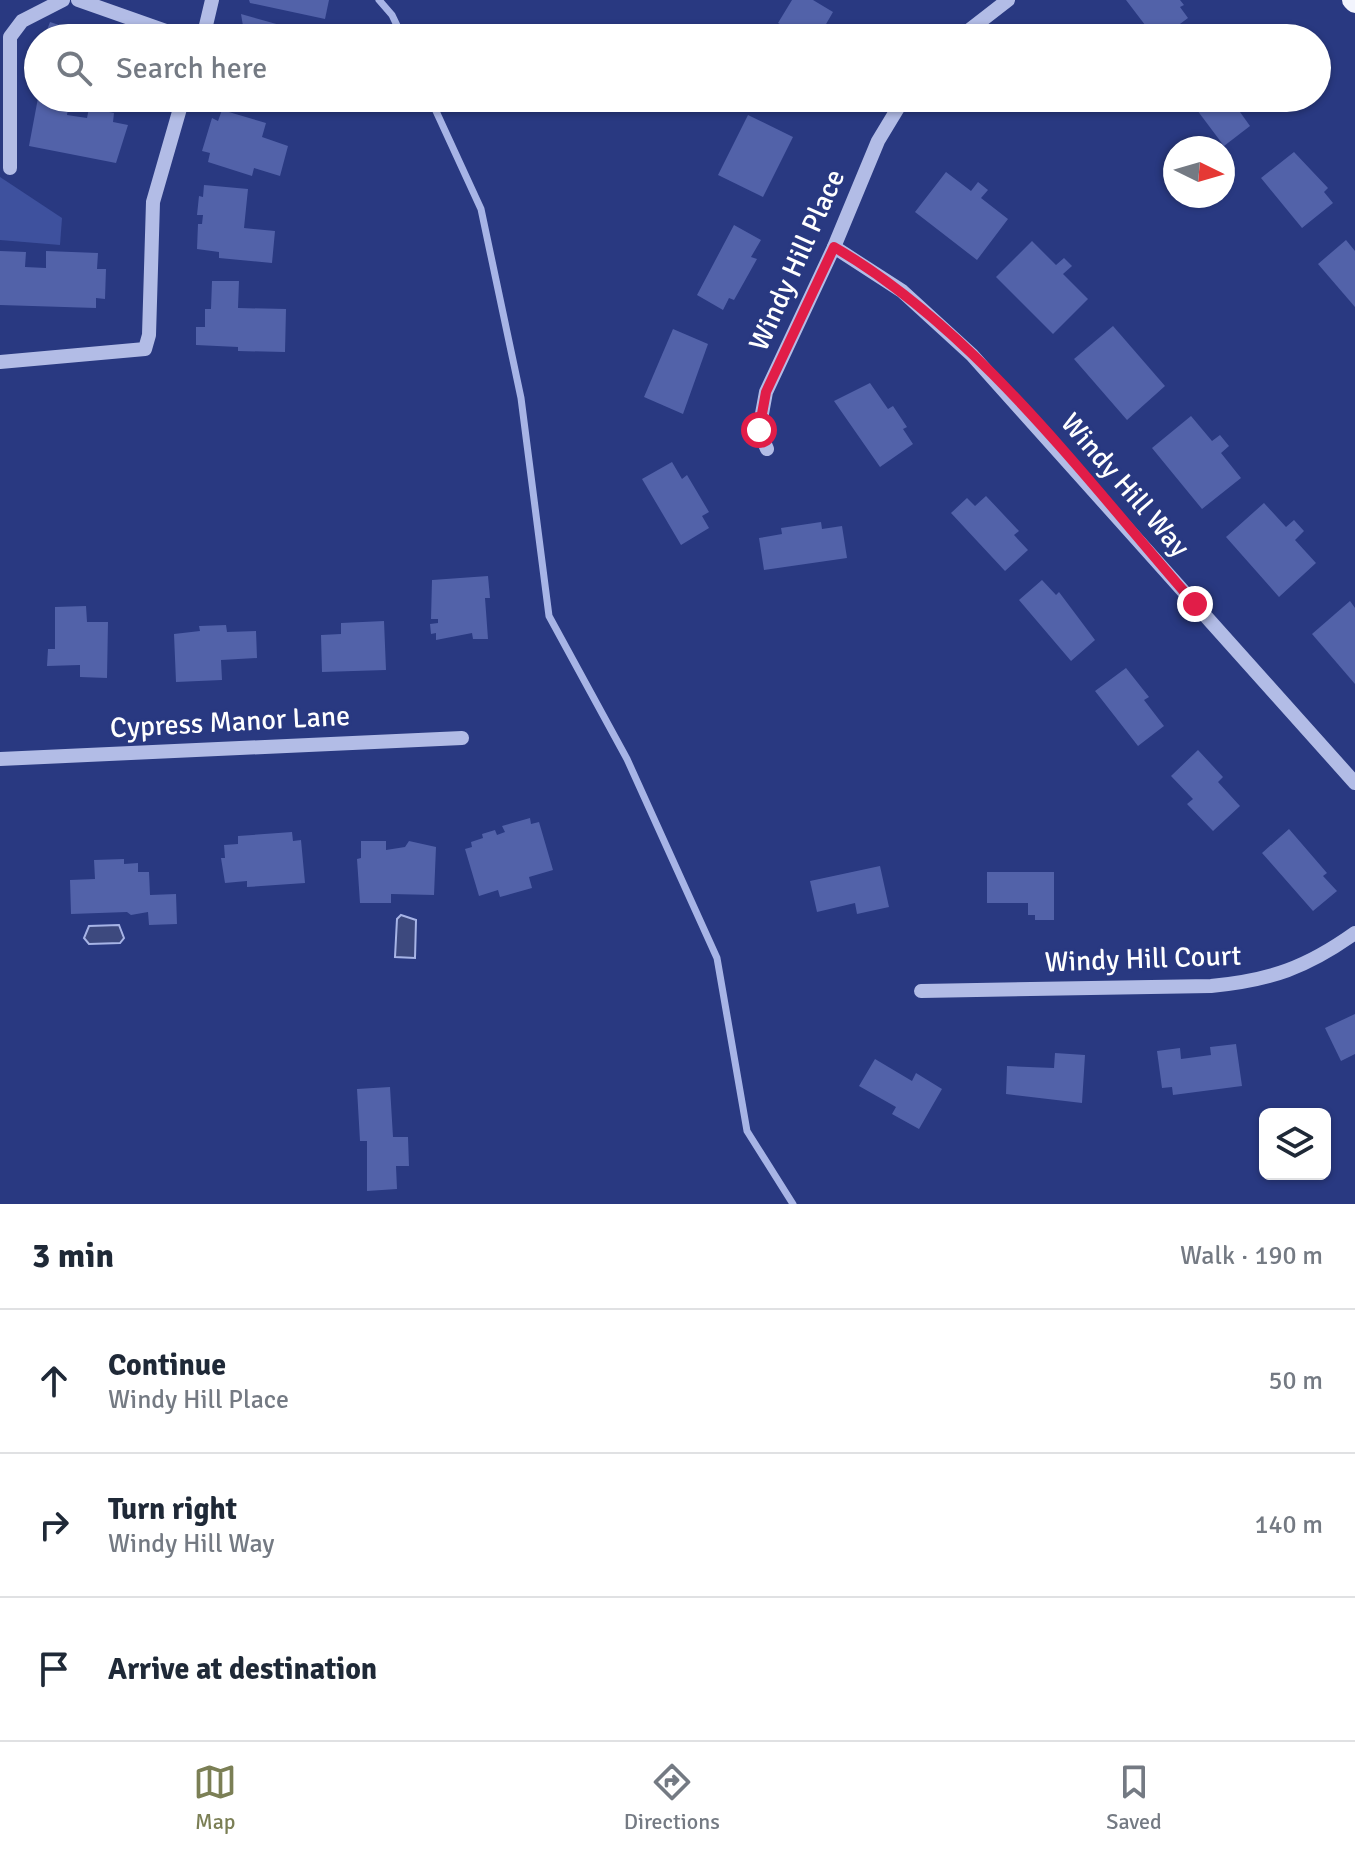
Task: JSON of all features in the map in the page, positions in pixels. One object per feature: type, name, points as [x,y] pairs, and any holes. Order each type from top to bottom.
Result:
[{"type":"street","points":[[10,168],[10,37],[22,21],[63,0]]},
{"type":"street","points":[[78,0],[146,24]]},
{"type":"street","points":[[206,24],[212,0]]},
{"type":"street","points":[[977,24],[1008,0]]},
{"type":"street","points":[[0,362],[145,349],[149,335],[153,202],[179,112]]},
{"type":"street","name":"Windy Hill Place","points":[[767,449],[759,430],[766,392],[834,247],[878,141],[896,112]]},
{"type":"street","name":"Windy Hill Way","points":[[834,247],[902,291],[972,355],[1355,783]]},
{"type":"street","name":"Cypress Manor Lane","points":[[0,759],[462,738]]},
{"type":"street","name":"Windy Hill Court","points":[[921,991],[1211,986],[1257,981],[1316,960],[1355,933]]},
{"type":"shaded area","points":[[0,177],[62,218],[60,245],[0,240]]},
{"type":"shaded area","points":[[401,915],[416,920],[415,958],[395,957],[397,919]]},
{"type":"shaded area","points":[[119,925],[124,938],[120,943],[89,944],[84,938],[89,926]]},
{"type":"building","points":[[249,0],[329,0],[325,19],[250,3]]},
{"type":"building","points":[[792,0],[813,0],[833,12],[826,24],[778,23]]},
{"type":"building","points":[[1126,0],[1180,0],[1184,5],[1180,7],[1188,18],[1180,24],[1144,24]]},
{"type":"building","points":[[241,14],[277,24],[243,24]]},
{"type":"building","points":[[35,112],[67,112],[67,115],[87,118],[88,112],[109,112],[114,113],[113,122],[128,125],[116,163],[29,146]]},
{"type":"building","points":[[221,112],[229,112],[266,123],[262,137],[288,146],[280,176],[254,168],[252,176],[208,162],[210,153],[202,151],[212,118],[218,121]]},
{"type":"building","points":[[1198,112],[1240,112],[1250,126],[1235,138],[1216,136]]},
{"type":"building","points":[[748,115],[793,137],[763,197],[718,175]]},
{"type":"building","points":[[1294,152],[1328,188],[1324,192],[1333,203],[1302,228],[1261,178]]},
{"type":"building","points":[[946,172],[971,191],[978,182],[988,190],[981,198],[1008,219],[977,260],[915,212]]},
{"type":"building","points":[[204,185],[248,189],[244,228],[275,231],[272,263],[219,258],[219,252],[197,249],[198,224],[202,224],[203,215],[197,215],[199,196],[203,197]]},
{"type":"building","points":[[734,225],[761,240],[751,257],[757,259],[734,300],[729,298],[723,310],[697,295]]},
{"type":"building","points":[[1346,240],[1355,251],[1355,307],[1318,264]]},
{"type":"building","points":[[1032,241],[1056,265],[1064,258],[1072,266],[1063,274],[1088,299],[1053,334],[996,277]]},
{"type":"building","points":[[0,251],[26,252],[25,267],[46,268],[46,251],[98,253],[97,269],[106,269],[105,299],[96,298],[96,308],[0,305]]},
{"type":"building","points":[[212,281],[239,281],[238,308],[286,309],[285,352],[238,351],[238,347],[196,345],[196,327],[205,327],[205,309],[211,309]]},
{"type":"building","points":[[1113,326],[1165,386],[1127,420],[1074,359]]},
{"type":"building","points":[[673,329],[708,344],[683,414],[644,397]]},
{"type":"building","points":[[870,383],[888,409],[893,406],[907,427],[903,429],[913,444],[880,467],[834,401]]},
{"type":"building","points":[[1191,416],[1212,441],[1220,435],[1229,446],[1221,453],[1241,478],[1202,509],[1152,448]]},
{"type":"building","points":[[672,462],[682,479],[687,475],[709,512],[702,516],[709,528],[681,545],[642,479]]},
{"type":"building","points":[[986,496],[1019,531],[1014,535],[1028,550],[1005,571],[951,513],[967,498],[975,506]]},
{"type":"building","points":[[1264,503],[1286,527],[1294,520],[1304,531],[1295,540],[1316,563],[1279,597],[1226,537]]},
{"type":"building","points":[[821,522],[822,529],[842,526],[847,558],[764,570],[759,538],[782,534],[781,528]]},
{"type":"building","points":[[488,576],[490,598],[485,598],[488,639],[473,639],[472,633],[436,640],[436,633],[431,634],[430,624],[438,623],[438,619],[431,619],[432,580]]},
{"type":"building","points":[[1042,580],[1056,595],[1059,592],[1095,640],[1071,661],[1019,600]]},
{"type":"building","points":[[1350,601],[1355,608],[1355,684],[1312,634]]},
{"type":"building","points":[[86,606],[87,622],[108,622],[107,678],[80,677],[80,665],[47,666],[48,649],[55,649],[55,607]]},
{"type":"building","points":[[384,621],[386,670],[322,672],[321,635],[341,634],[341,623]]},
{"type":"building","points":[[226,625],[227,632],[256,631],[257,658],[221,660],[222,680],[176,682],[174,634],[200,631],[199,626]]},
{"type":"building","points":[[1126,668],[1149,697],[1144,700],[1164,726],[1138,746],[1095,691]]},
{"type":"building","points":[[1198,750],[1223,777],[1218,782],[1240,806],[1213,831],[1187,804],[1193,799],[1171,776]]},
{"type":"building","points":[[530,818],[531,824],[539,822],[553,870],[529,877],[532,888],[500,897],[498,890],[479,896],[465,849],[472,847],[471,842],[483,838],[482,834],[495,830],[497,835],[505,832],[502,826]]},
{"type":"building","points":[[1289,829],[1327,873],[1323,876],[1337,891],[1313,911],[1262,853]]},
{"type":"building","points":[[292,832],[293,841],[301,840],[305,883],[247,887],[247,881],[225,883],[221,858],[225,858],[224,845],[238,844],[238,836]]},
{"type":"building","points":[[361,841],[386,841],[386,850],[405,847],[409,841],[436,847],[434,895],[391,894],[391,903],[360,903],[357,859],[361,858]]},
{"type":"building","points":[[124,859],[124,864],[138,863],[138,872],[149,872],[150,895],[176,894],[177,924],[149,925],[148,912],[131,915],[127,912],[71,914],[70,880],[95,879],[94,860]]},
{"type":"building","points":[[880,866],[889,907],[857,914],[855,903],[817,912],[810,881]]},
{"type":"building","points":[[987,872],[1054,872],[1054,920],[1035,920],[1035,915],[1028,915],[1028,903],[987,903]]},
{"type":"building","points":[[1355,1014],[1355,1054],[1341,1061],[1325,1028]]},
{"type":"building","points":[[1236,1044],[1242,1086],[1173,1095],[1172,1087],[1162,1088],[1157,1051],[1180,1048],[1181,1059],[1211,1055],[1210,1047]]},
{"type":"building","points":[[1055,1053],[1085,1055],[1082,1103],[1006,1094],[1007,1066],[1054,1068]]},
{"type":"building","points":[[875,1059],[912,1081],[916,1073],[942,1089],[919,1129],[892,1114],[896,1107],[859,1086]]},
{"type":"building","points":[[390,1087],[393,1137],[408,1137],[409,1166],[396,1166],[397,1189],[367,1191],[367,1141],[360,1141],[357,1089]]},
{"type":"waterway","points":[[379,0],[396,24]]},
{"type":"waterway","points":[[436,112],[481,209],[521,398],[549,616],[627,759],[717,958],[747,1131],[793,1204]]},
{"type":"route","points":[[759,430],[759,414],[766,392],[834,247],[871,268],[936,319],[1022,408],[1195,604]]}]
